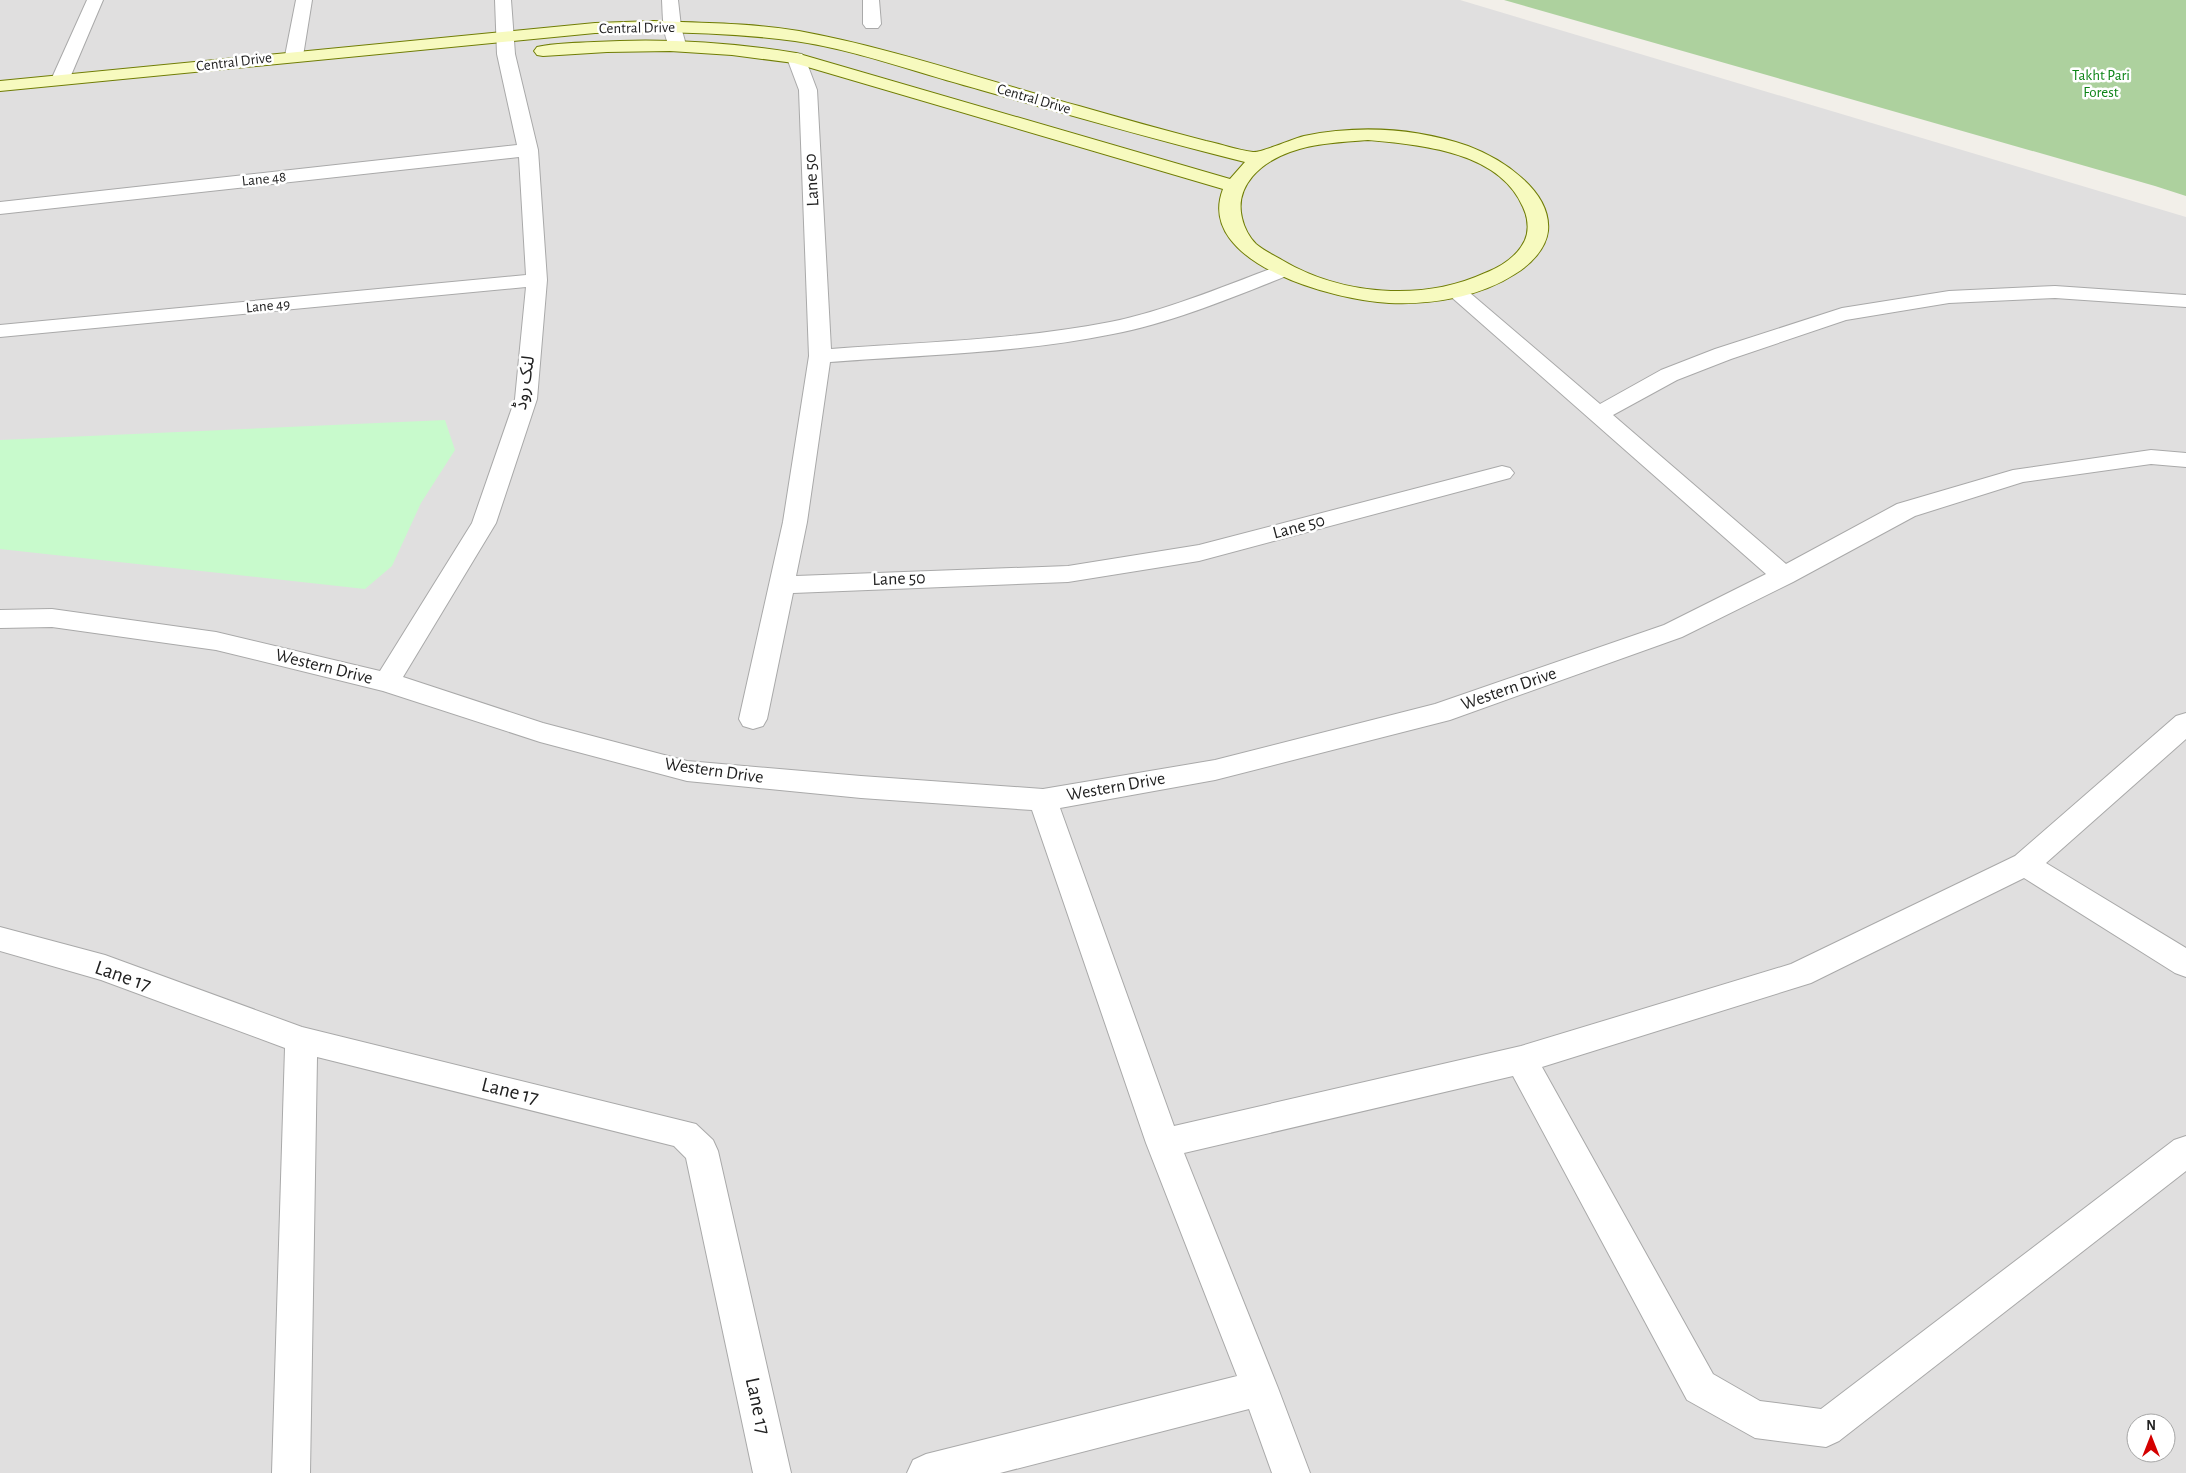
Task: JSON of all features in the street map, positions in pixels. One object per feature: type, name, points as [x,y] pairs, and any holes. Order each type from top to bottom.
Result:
[{"type":"street","points":[[60,80],[95,0]]},
{"type":"street","points":[[294,56],[304,0]]},
{"type":"street","name":"لنک روڈ","points":[[387,682],[484,523],[526,399],[537,280],[528,150],[499,49],[503,0]]},
{"type":"street","points":[[670,0],[672,27],[677,45]]},
{"type":"street","points":[[870,0],[872,24]]},
{"type":"street","name":"Central Drive","points":[[499,49],[596,28],[732,28],[797,36],[859,50],[1156,134],[1261,160]]},
{"type":"street","name":"Central Drive","points":[[0,86],[294,56],[677,45],[751,50],[796,58],[1235,186]]},
{"type":"street","name":"Lane 50","points":[[796,58],[808,90],[820,356],[795,522],[783,585],[1068,574],[1199,553],[1502,473]]},
{"type":"street","points":[[1368,134],[1415,138],[1450,147],[1497,167],[1524,189],[1538,215],[1535,241],[1516,264],[1483,283],[1456,291],[1437,294],[1386,296],[1330,288],[1282,271],[1248,247],[1230,219],[1230,192],[1235,186],[1248,168],[1280,149],[1323,137],[1368,134]]},
{"type":"street","name":"Lane 48","points":[[0,208],[528,150]]},
{"type":"street","points":[[820,356],[1015,342],[1113,328],[1207,300],[1282,271]]},
{"type":"street","name":"Lane 49","points":[[0,331],[537,280]]},
{"type":"street","points":[[1456,291],[1600,414],[1784,576]]},
{"type":"street","points":[[1600,414],[1669,375],[1723,354],[1842,314],[1949,297],[2055,292],[2186,301]]},
{"type":"street","name":"Western Drive","points":[[0,619],[52,618],[216,641],[387,682],[540,732],[687,771],[861,787],[1043,800],[1215,770],[1440,713],[1673,631],[1784,576],[1906,510],[2021,475],[2151,457],[2186,460]]},
{"type":"street","points":[[753,719],[783,585]]},
{"type":"street","points":[[1162,1143],[1521,1060],[1800,974],[2025,864],[2186,724]]},
{"type":"street","points":[[1043,800],[1162,1143],[1260,1388],[1291,1473]]},
{"type":"street","points":[[2025,864],[2186,964]]},
{"type":"street","name":"Lane 17","points":[[0,939],[105,968],[301,1040],[684,1134],[701,1151],[772,1473]]},
{"type":"street","points":[[292,1473],[290,1418],[301,1040]]},
{"type":"street","points":[[1521,1060],[1700,1387],[1755,1419],[1826,1428],[2186,1152]]},
{"type":"street","points":[[926,1473],[1260,1388]]},
{"type":"shaded area","points":[[0,0],[1460,0],[2186,217],[2186,1473],[0,1473]]},
{"type":"green space","name":"Takht Pari Forest","points":[[1504,0],[2186,0],[2186,196],[2155,186]]},
{"type":"green space","points":[[445,420],[455,450],[421,503],[392,566],[365,589],[0,549],[0,440]]}]
